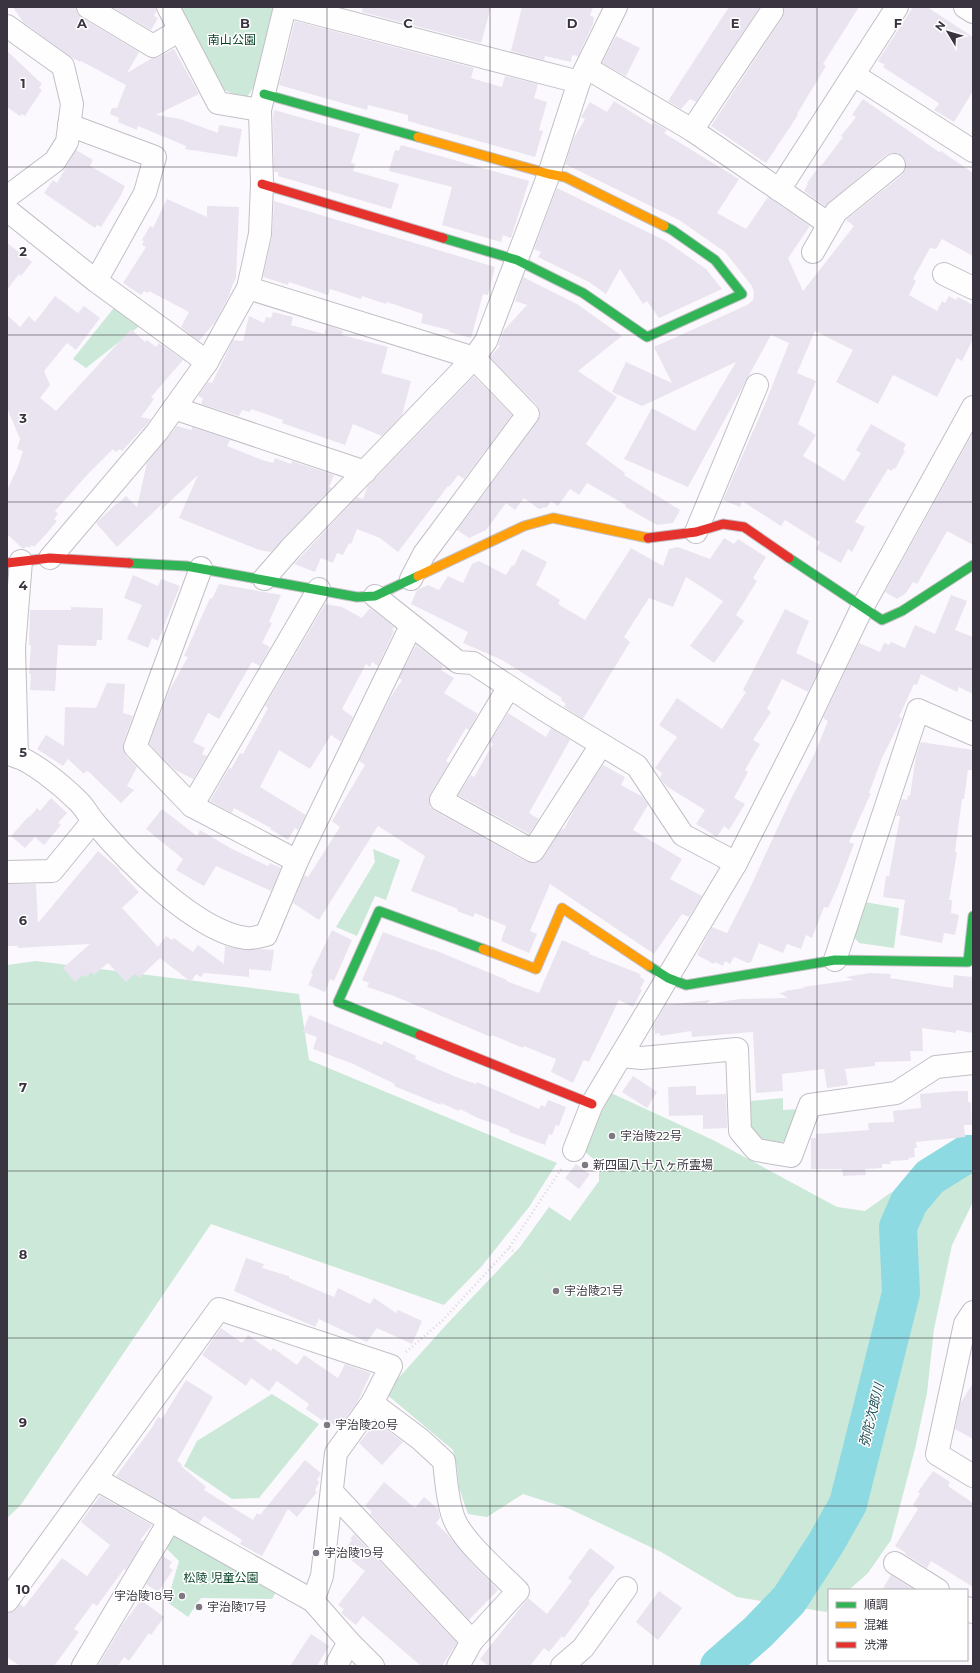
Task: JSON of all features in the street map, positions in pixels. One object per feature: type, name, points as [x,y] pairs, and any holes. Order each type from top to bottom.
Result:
[{"type":"street","points":[[88,7],[152,46],[180,30]]},
{"type":"street","points":[[168,7],[218,103],[262,102],[565,177],[672,230],[715,260],[742,294],[647,337],[583,293],[516,260],[262,184]]},
{"type":"street","points":[[50,558],[157,432],[207,362],[248,288],[260,234],[262,184],[262,102],[285,7]]},
{"type":"street","points":[[291,7],[583,75],[692,130],[828,224]]},
{"type":"street","points":[[264,579],[291,548],[474,358],[486,340],[549,174],[583,75],[616,7]]},
{"type":"street","points":[[779,190],[897,7]]},
{"type":"street","points":[[965,7],[973,12]]},
{"type":"street","points":[[692,130],[772,11]]},
{"type":"street","points":[[7,26],[63,66],[72,104],[66,142],[55,161],[7,197]]},
{"type":"street","points":[[854,75],[970,142]]},
{"type":"street","points":[[69,124],[155,157],[145,193],[96,281]]},
{"type":"street","points":[[813,252],[836,212],[894,165]]},
{"type":"street","points":[[7,210],[96,281],[207,362]]},
{"type":"street","points":[[944,274],[973,288]]},
{"type":"street","points":[[248,288],[474,358],[528,414],[424,554],[411,579]]},
{"type":"street","points":[[696,532],[757,385]]},
{"type":"street","points":[[574,1150],[592,1104],[736,863],[805,727],[862,608],[973,407]]},
{"type":"street","points":[[174,408],[365,472]]},
{"type":"street","points":[[411,626],[296,861],[266,934],[247,939],[223,932],[191,914],[139,871],[93,821],[80,803],[41,769],[12,755],[11,648],[14,562],[50,558],[186,566],[357,597],[374,596],[524,526],[553,518],[651,539],[696,532],[723,524],[744,528],[882,620],[902,611],[973,565]]},
{"type":"street","points":[[201,568],[134,747],[192,806],[296,861]]},
{"type":"street","points":[[192,806],[319,589]]},
{"type":"street","points":[[374,596],[458,662],[473,663],[636,766],[683,835],[736,863]]},
{"type":"street","points":[[509,687],[441,800],[533,851],[601,745]]},
{"type":"street","points":[[835,960],[918,710],[973,734]]},
{"type":"street","points":[[7,872],[52,871],[93,821]]},
{"type":"street","points":[[592,1104],[338,1002],[379,911],[536,969],[562,908],[668,978],[686,985],[835,960],[968,962],[973,916]]},
{"type":"street","points":[[621,1056],[642,1058],[737,1049],[740,1131],[756,1150],[791,1156],[810,1105],[896,1093],[936,1067],[973,1063]]},
{"type":"street","points":[[7,1601],[219,1309],[391,1366],[372,1403],[336,1453],[322,1576],[313,1601]]},
{"type":"street","points":[[970,1321],[937,1454],[973,1476]]},
{"type":"street","points":[[372,1403],[420,1439],[444,1461],[446,1488],[453,1518],[469,1542],[518,1591],[472,1641],[458,1666]]},
{"type":"street","points":[[96,1478],[313,1601],[349,1642],[373,1666]]},
{"type":"street","points":[[332,1492],[472,1641]]},
{"type":"street","points":[[83,1666],[170,1520]]},
{"type":"street","points":[[895,1563],[936,1589]]},
{"type":"street","points":[[562,1666],[583,1648],[626,1588]]},
{"type":"street","points":[[336,1666],[349,1642]]},
{"type":"path","points":[[391,1366],[444,1320],[509,1248],[574,1150]]},
{"type":"path","points":[[509,1248],[558,1288]]},
{"type":"green space","name":"南山公園","points":[[180,7],[275,7],[255,85],[246,99],[217,87]]},
{"type":"green space","points":[[117,304],[142,324],[86,368],[73,359]]},
{"type":"green space","points":[[373,849],[400,860],[386,900],[375,896],[357,936],[336,927],[375,862]]},
{"type":"green space","points":[[859,901],[899,908],[894,948],[859,943],[850,933]]},
{"type":"green space","points":[[36,961],[299,994],[309,1060],[557,1163],[529,1207],[482,1266],[444,1305],[211,1224],[20,1506],[7,1518],[7,965]]},
{"type":"green space","points":[[611,1093],[713,1140],[837,1207],[865,1211],[890,1193],[962,1166],[973,1167],[973,1202],[952,1245],[934,1329],[927,1393],[915,1449],[891,1540],[868,1573],[850,1589],[828,1589],[828,1610],[826,1612],[737,1597],[661,1552],[570,1509],[523,1494],[487,1517],[468,1514],[459,1488],[453,1450],[385,1393],[447,1324],[520,1247],[549,1207],[570,1221],[599,1181],[599,1164],[583,1150]]},
{"type":"green space","points":[[783,1098],[783,1110],[801,1109],[790,1136],[776,1147],[761,1138],[753,1130],[750,1119],[750,1101]]},
{"type":"green space","points":[[272,1394],[319,1424],[259,1498],[232,1499],[184,1466],[197,1441]]},
{"type":"green space","name":"松陵 児童公園","points":[[173,1528],[279,1587],[272,1599],[201,1598],[188,1617],[167,1602],[179,1561],[163,1545]]},
{"type":"building","points":[[13,7],[76,7],[77,13],[82,18],[139,52],[127,73],[152,58],[159,57],[174,49],[199,94],[156,115],[180,119],[218,133],[219,125],[242,129],[237,157],[185,149],[186,146],[138,126],[137,130],[118,122],[119,118],[110,114],[112,108],[117,108],[126,85],[71,57],[23,22]]},
{"type":"building","points":[[112,7],[156,7],[154,16],[158,18],[151,30]]},
{"type":"building","points":[[363,7],[491,7],[481,43],[362,12]]},
{"type":"building","points":[[522,7],[593,7],[590,16],[594,17],[593,24],[578,56],[572,55],[571,62],[545,56],[544,60],[511,51]]},
{"type":"building","points":[[729,7],[760,7],[696,102],[690,99],[681,109],[668,101]]},
{"type":"building","points":[[784,7],[859,7],[823,64],[826,66],[797,114],[798,115],[766,163],[711,126],[782,18]]},
{"type":"building","points":[[913,7],[927,7],[973,37],[973,91],[954,122],[934,110],[939,104],[937,102],[883,67],[885,65],[878,61]]},
{"type":"building","points":[[295,21],[474,68],[471,78],[502,87],[505,76],[538,84],[534,98],[547,102],[539,130],[543,131],[535,157],[408,121],[408,115],[368,105],[367,110],[279,85]]},
{"type":"building","points":[[616,36],[640,48],[626,76],[602,63]]},
{"type":"building","points":[[7,51],[42,84],[39,88],[42,90],[25,116],[22,114],[20,116],[7,107]]},
{"type":"building","points":[[863,99],[939,152],[941,151],[973,173],[973,256],[942,239],[936,249],[930,248],[913,279],[916,281],[909,295],[937,311],[942,301],[945,303],[949,296],[956,300],[958,297],[973,305],[973,339],[962,361],[957,358],[937,397],[893,375],[878,404],[836,382],[853,350],[815,331],[797,373],[816,381],[798,424],[816,435],[803,456],[844,481],[861,453],[856,450],[871,424],[906,444],[903,450],[905,451],[895,469],[893,468],[892,471],[888,469],[855,522],[865,527],[852,552],[848,549],[841,563],[816,549],[820,542],[785,520],[781,526],[742,501],[740,507],[723,500],[765,404],[789,343],[771,335],[688,487],[624,459],[652,408],[695,431],[736,362],[642,406],[612,392],[626,362],[672,383],[654,347],[747,305],[753,300],[754,293],[752,286],[725,252],[679,220],[565,164],[574,138],[585,119],[581,117],[590,102],[607,112],[614,101],[652,125],[654,122],[667,130],[664,133],[739,179],[717,213],[746,229],[768,197],[810,226],[788,258],[803,291],[854,226],[846,220],[902,175],[906,169],[906,163],[903,157],[898,153],[886,155],[825,206],[804,191],[808,184],[807,183],[843,137],[841,136],[856,117],[852,115]]},
{"type":"building","points":[[274,110],[360,134],[351,163],[355,164],[353,171],[399,184],[391,209],[278,176],[278,172],[274,172]]},
{"type":"building","points":[[401,145],[529,181],[511,238],[503,235],[501,242],[442,225],[452,187],[389,171],[395,150],[399,151]]},
{"type":"building","points":[[76,150],[93,160],[90,166],[125,186],[120,197],[101,227],[97,225],[95,228],[44,193],[53,180],[57,183]]},
{"type":"building","points":[[557,188],[666,241],[706,269],[722,289],[659,318],[647,301],[643,304],[620,269],[606,294],[589,282],[538,257],[541,252],[534,249]]},
{"type":"building","points":[[167,199],[207,217],[207,206],[239,207],[236,278],[229,296],[215,322],[199,341],[181,327],[189,312],[149,291],[148,293],[144,291],[141,295],[123,283],[146,247],[142,245],[144,241],[142,240],[150,226],[153,228]]},
{"type":"building","points":[[274,201],[495,267],[488,295],[483,294],[471,338],[449,332],[449,330],[421,323],[423,314],[387,302],[386,304],[362,296],[361,299],[330,289],[328,295],[289,282],[288,285],[263,277],[272,237]]},
{"type":"building","points":[[7,243],[32,262],[21,276],[19,274],[7,290]]},
{"type":"building","points":[[523,277],[577,304],[622,336],[578,371],[617,397],[586,444],[625,473],[624,475],[680,510],[673,523],[657,525],[625,507],[626,505],[587,483],[579,495],[570,489],[558,506],[551,501],[547,507],[539,509],[524,498],[515,510],[506,503],[486,530],[469,538],[457,530],[538,421],[540,416],[540,411],[537,405],[490,357],[500,346],[498,345],[504,330],[527,305],[515,301]]},
{"type":"building","points":[[55,296],[78,313],[84,306],[100,318],[76,350],[67,343],[44,371],[50,385],[40,398],[56,411],[131,329],[145,342],[147,340],[156,347],[159,343],[183,360],[151,397],[154,399],[141,417],[151,419],[147,424],[122,451],[120,449],[116,452],[113,449],[86,476],[55,511],[58,514],[54,519],[57,521],[48,532],[34,547],[32,545],[29,548],[27,546],[23,549],[7,534],[7,490],[17,469],[23,451],[17,449],[20,439],[7,408],[7,315],[20,327],[29,316],[35,322]]},
{"type":"building","points":[[273,312],[293,317],[291,325],[324,334],[327,325],[343,331],[342,335],[388,347],[381,373],[411,381],[402,415],[382,436],[353,424],[345,445],[282,423],[283,420],[251,409],[250,412],[242,410],[239,416],[201,404],[203,398],[198,396],[208,382],[212,383],[233,340],[243,341],[249,316],[264,323],[266,317],[271,318]]},
{"type":"building","points":[[474,376],[512,415],[464,479],[458,475],[449,487],[448,486],[398,552],[380,538],[357,529],[351,544],[349,543],[343,555],[337,553],[333,563],[321,558],[315,572],[294,564],[357,497],[363,499],[367,487]]},
{"type":"building","points":[[177,426],[192,430],[192,427],[230,440],[227,446],[262,460],[273,463],[275,458],[291,464],[292,461],[334,475],[329,487],[332,488],[271,552],[259,550],[179,518],[198,475],[160,511],[164,502],[117,547],[96,523],[126,496],[137,507],[147,463]]},
{"type":"building","points":[[973,433],[973,545],[947,531],[917,584],[913,582],[906,593],[897,599],[885,592]]},
{"type":"building","points":[[724,538],[734,544],[738,539],[766,557],[753,578],[757,581],[736,615],[744,621],[714,663],[690,646],[723,601],[686,577],[673,607],[649,598],[624,637],[630,642],[583,719],[564,707],[566,704],[561,700],[562,698],[502,660],[463,643],[468,632],[411,604],[417,590],[428,585],[439,590],[448,576],[463,583],[472,564],[479,561],[506,575],[512,565],[514,566],[522,549],[547,562],[536,585],[560,600],[558,604],[585,620],[631,548],[663,566],[669,549],[678,547],[710,559]]},
{"type":"building","points":[[133,575],[158,586],[161,579],[180,586],[158,641],[152,638],[148,648],[127,639],[142,605],[124,598]]},
{"type":"building","points":[[219,584],[281,595],[269,622],[272,623],[262,643],[270,647],[260,666],[252,662],[219,719],[208,713],[193,742],[205,748],[202,754],[207,756],[193,779],[175,770],[149,744],[169,691],[188,657],[184,656],[210,598],[212,599]]},
{"type":"building","points":[[951,595],[967,601],[955,630],[973,637],[973,694],[959,687],[957,692],[921,674],[917,685],[914,684],[899,717],[902,718],[882,758],[869,793],[871,793],[849,842],[854,844],[838,886],[828,908],[824,907],[812,938],[806,935],[801,949],[787,944],[783,953],[759,943],[751,962],[748,963],[734,957],[730,964],[725,961],[723,966],[715,962],[714,964],[697,955],[712,927],[727,933],[749,890],[790,801],[814,755],[828,721],[823,718],[859,643],[880,652],[884,643],[889,645],[891,642],[905,648],[915,625],[935,634]]},
{"type":"building","points":[[325,604],[342,607],[362,618],[369,609],[371,609],[394,627],[392,630],[394,631],[378,666],[372,662],[370,667],[366,664],[342,709],[353,717],[341,742],[331,735],[310,769],[279,750],[260,787],[306,815],[298,830],[295,828],[288,840],[270,829],[271,828],[234,808],[232,813],[210,801],[229,768],[231,769],[240,753],[243,754],[268,708],[265,706]]},
{"type":"building","points":[[71,607],[103,608],[102,640],[97,640],[96,646],[58,645],[55,691],[30,690],[30,610],[71,610]]},
{"type":"building","points":[[785,609],[809,621],[796,653],[821,665],[808,692],[782,679],[767,709],[771,712],[753,740],[760,744],[745,770],[748,772],[734,798],[745,804],[729,830],[724,826],[717,837],[696,824],[705,810],[666,786],[660,778],[662,773],[655,768],[677,737],[659,725],[677,698],[722,729],[746,692],[743,690]]},
{"type":"building","points":[[416,645],[443,666],[441,670],[454,678],[444,693],[478,714],[469,730],[466,728],[446,761],[449,763],[430,794],[430,807],[527,862],[533,863],[539,862],[543,858],[560,831],[564,829],[578,803],[603,765],[625,777],[621,785],[643,797],[648,805],[633,830],[682,859],[670,879],[702,896],[689,917],[682,914],[654,954],[550,884],[530,931],[537,934],[529,953],[501,941],[506,926],[475,913],[473,917],[457,911],[458,909],[411,891],[425,856],[378,826],[319,920],[293,903],[303,878],[305,875],[308,877],[340,827],[332,821],[365,765],[359,761],[390,698],[402,680],[399,678]]},
{"type":"building","points":[[107,683],[125,684],[123,713],[133,716],[123,743],[123,749],[126,756],[137,767],[127,786],[134,790],[121,803],[89,772],[86,771],[84,774],[68,759],[63,766],[37,749],[46,735],[64,746],[65,707],[96,708]]},
{"type":"building","points":[[508,713],[546,737],[551,728],[570,740],[529,813],[539,819],[529,834],[458,795],[471,775],[474,777],[493,744],[490,742]]},
{"type":"building","points":[[921,742],[973,750],[973,770],[968,770],[964,799],[962,799],[955,852],[957,852],[949,900],[952,900],[951,913],[959,915],[955,935],[944,933],[942,943],[900,935],[905,900],[883,897],[886,876],[889,876],[900,816],[896,816],[902,799],[907,800],[908,795],[910,796],[916,756]]},
{"type":"building","points":[[51,798],[67,813],[58,823],[61,825],[44,845],[35,837],[25,848],[11,836],[37,808],[40,811]]},
{"type":"building","points":[[162,809],[197,836],[200,830],[232,849],[268,866],[270,863],[281,868],[271,891],[216,866],[204,886],[176,870],[183,859],[146,829]]},
{"type":"building","points":[[98,851],[120,870],[119,871],[139,892],[122,908],[158,947],[166,936],[172,940],[174,938],[193,952],[198,945],[224,964],[225,946],[245,950],[274,950],[271,971],[249,969],[249,977],[204,973],[201,977],[196,974],[191,982],[160,958],[139,978],[135,974],[126,982],[108,963],[94,975],[91,972],[86,977],[83,975],[75,982],[63,968],[90,944],[17,948],[19,946],[7,946],[7,884],[36,884],[38,923]]},
{"type":"building","points":[[332,930],[352,940],[334,981],[330,979],[325,992],[308,985],[313,974],[311,973]]},
{"type":"building","points":[[383,932],[432,949],[507,980],[506,981],[539,993],[562,940],[589,952],[589,954],[638,973],[641,975],[640,977],[645,980],[640,989],[642,990],[633,1007],[619,1000],[589,1062],[583,1061],[573,1083],[551,1072],[556,1059],[524,1046],[523,1048],[492,1035],[491,1037],[394,996],[367,987],[369,983],[362,980]]},
{"type":"building","points":[[870,973],[891,974],[890,978],[953,988],[954,975],[973,977],[973,1033],[956,1030],[956,1033],[922,1028],[923,1051],[910,1051],[911,1061],[875,1062],[875,1066],[845,1069],[848,1085],[827,1088],[824,1069],[782,1074],[783,1091],[756,1093],[753,1032],[692,1037],[691,1031],[660,1036],[660,1033],[655,1034],[654,1025],[665,1005],[710,1000],[707,1004],[740,999],[788,998],[779,993],[805,988],[802,987],[853,980],[846,977]]},
{"type":"building","points":[[309,1015],[382,1045],[384,1041],[416,1056],[415,1059],[456,1077],[476,1084],[477,1082],[539,1109],[541,1105],[545,1107],[548,1100],[566,1107],[559,1126],[556,1125],[552,1135],[549,1134],[545,1145],[509,1132],[510,1130],[478,1118],[460,1109],[459,1111],[441,1103],[441,1105],[394,1086],[395,1084],[351,1063],[313,1049],[317,1037],[303,1032]]},
{"type":"building","points":[[633,1076],[657,1092],[647,1108],[622,1092]]},
{"type":"building","points":[[696,1086],[696,1095],[726,1094],[727,1128],[703,1129],[703,1115],[669,1116],[668,1087]]},
{"type":"building","points":[[968,1091],[968,1102],[971,1102],[972,1125],[964,1125],[965,1137],[916,1142],[917,1148],[914,1148],[915,1157],[909,1158],[908,1160],[890,1161],[891,1164],[882,1164],[882,1168],[865,1169],[866,1175],[843,1176],[842,1169],[811,1169],[811,1138],[816,1138],[816,1134],[869,1130],[868,1123],[894,1122],[893,1111],[921,1108],[920,1094]]},
{"type":"building","points":[[576,1164],[590,1174],[579,1189],[565,1178]]},
{"type":"building","points":[[246,1258],[264,1264],[262,1268],[289,1276],[289,1278],[334,1297],[338,1288],[370,1304],[374,1298],[396,1313],[398,1310],[422,1321],[412,1344],[377,1328],[367,1342],[319,1319],[315,1327],[234,1291]]},
{"type":"building","points":[[221,1328],[242,1343],[248,1335],[271,1351],[273,1348],[297,1365],[304,1355],[338,1378],[345,1364],[371,1373],[357,1403],[338,1428],[324,1418],[323,1421],[306,1409],[309,1404],[277,1381],[269,1391],[251,1378],[246,1386],[202,1355]]},
{"type":"building","points":[[186,1380],[213,1397],[177,1461],[206,1487],[204,1490],[253,1520],[257,1513],[260,1515],[305,1460],[321,1473],[317,1480],[319,1482],[315,1490],[317,1492],[297,1517],[288,1509],[262,1556],[240,1544],[242,1540],[204,1516],[199,1523],[116,1476],[151,1429],[158,1417],[162,1419]]},
{"type":"building","points":[[973,1383],[973,1439],[955,1429],[960,1404]]},
{"type":"building","points":[[376,1422],[403,1442],[382,1465],[359,1443]]},
{"type":"building","points":[[933,1471],[950,1482],[948,1486],[973,1503],[973,1587],[931,1561],[927,1568],[895,1546],[918,1509],[913,1505],[920,1494],[918,1492]]},
{"type":"building","points":[[384,1482],[415,1508],[424,1497],[438,1509],[440,1518],[436,1523],[472,1564],[498,1590],[469,1620],[370,1514],[372,1512],[365,1506]]},
{"type":"building","points":[[100,1496],[152,1525],[140,1540],[143,1541],[126,1570],[124,1569],[97,1606],[93,1603],[74,1629],[79,1632],[54,1666],[20,1666],[7,1657],[7,1613],[12,1612],[20,1604],[24,1607],[62,1558],[87,1576],[110,1545],[81,1522]]},
{"type":"building","points":[[354,1534],[457,1643],[442,1666],[421,1666],[363,1616],[356,1625],[341,1613],[344,1609],[338,1605],[365,1571],[342,1553],[352,1540],[350,1539]]},
{"type":"building","points":[[590,1548],[615,1567],[588,1602],[590,1603],[564,1638],[562,1636],[549,1652],[544,1648],[530,1666],[488,1666],[480,1659],[528,1598],[547,1614],[572,1581],[568,1578]]},
{"type":"building","points":[[163,1556],[172,1562],[169,1567],[173,1570],[158,1592],[146,1584]]},
{"type":"building","points":[[891,1575],[912,1589],[883,1589]]},
{"type":"building","points":[[659,1591],[682,1608],[658,1640],[636,1622]]},
{"type":"building","points":[[141,1600],[164,1617],[151,1635],[149,1633],[129,1661],[124,1657],[118,1666],[98,1666],[123,1624]]},
{"type":"building","points":[[311,1634],[329,1646],[317,1666],[290,1666]]},
{"type":"waterway","name":"弥陀次郎川","points":[[719,1666],[758,1632],[789,1600],[826,1543],[848,1504],[901,1293],[898,1227],[909,1202],[930,1177],[967,1154],[973,1154]]},
{"type":"traffic: fast","points":[[264,94],[418,137]]},
{"type":"traffic: fast","points":[[443,238],[517,260],[583,293],[647,337],[742,294],[715,260],[664,226]]},
{"type":"traffic: fast","points":[[789,558],[882,620],[902,611],[973,565]]},
{"type":"traffic: fast","points":[[129,563],[186,566],[357,597],[375,596],[418,576]]},
{"type":"traffic: fast","points":[[420,1035],[338,1002],[379,911],[483,949]]},
{"type":"traffic: fast","points":[[649,966],[668,978],[686,985],[835,960],[968,962],[973,916]]},
{"type":"traffic: slow","points":[[418,137],[549,174],[565,177],[664,226]]},
{"type":"traffic: slow","points":[[418,576],[524,526],[553,518],[648,538]]},
{"type":"traffic: slow","points":[[483,949],[536,969],[562,908],[649,966]]},
{"type":"traffic: jam","points":[[262,184],[443,238]]},
{"type":"traffic: jam","points":[[648,538],[696,532],[723,524],[744,527],[789,558]]},
{"type":"traffic: jam","points":[[7,563],[50,558],[129,563]]},
{"type":"traffic: jam","points":[[420,1035],[592,1104]]},
{"type":"place","name":"宇治陵22号","points":[[612,1136]]},
{"type":"place","name":"新四国八十八ヶ所霊場","points":[[585,1165]]},
{"type":"place","name":"宇治陵21号","points":[[556,1291]]},
{"type":"place","name":"宇治陵20号","points":[[327,1425]]},
{"type":"place","name":"宇治陵19号","points":[[316,1553]]},
{"type":"place","name":"宇治陵18号","points":[[182,1596]]},
{"type":"place","name":"宇治陵17号","points":[[199,1607]]}]
